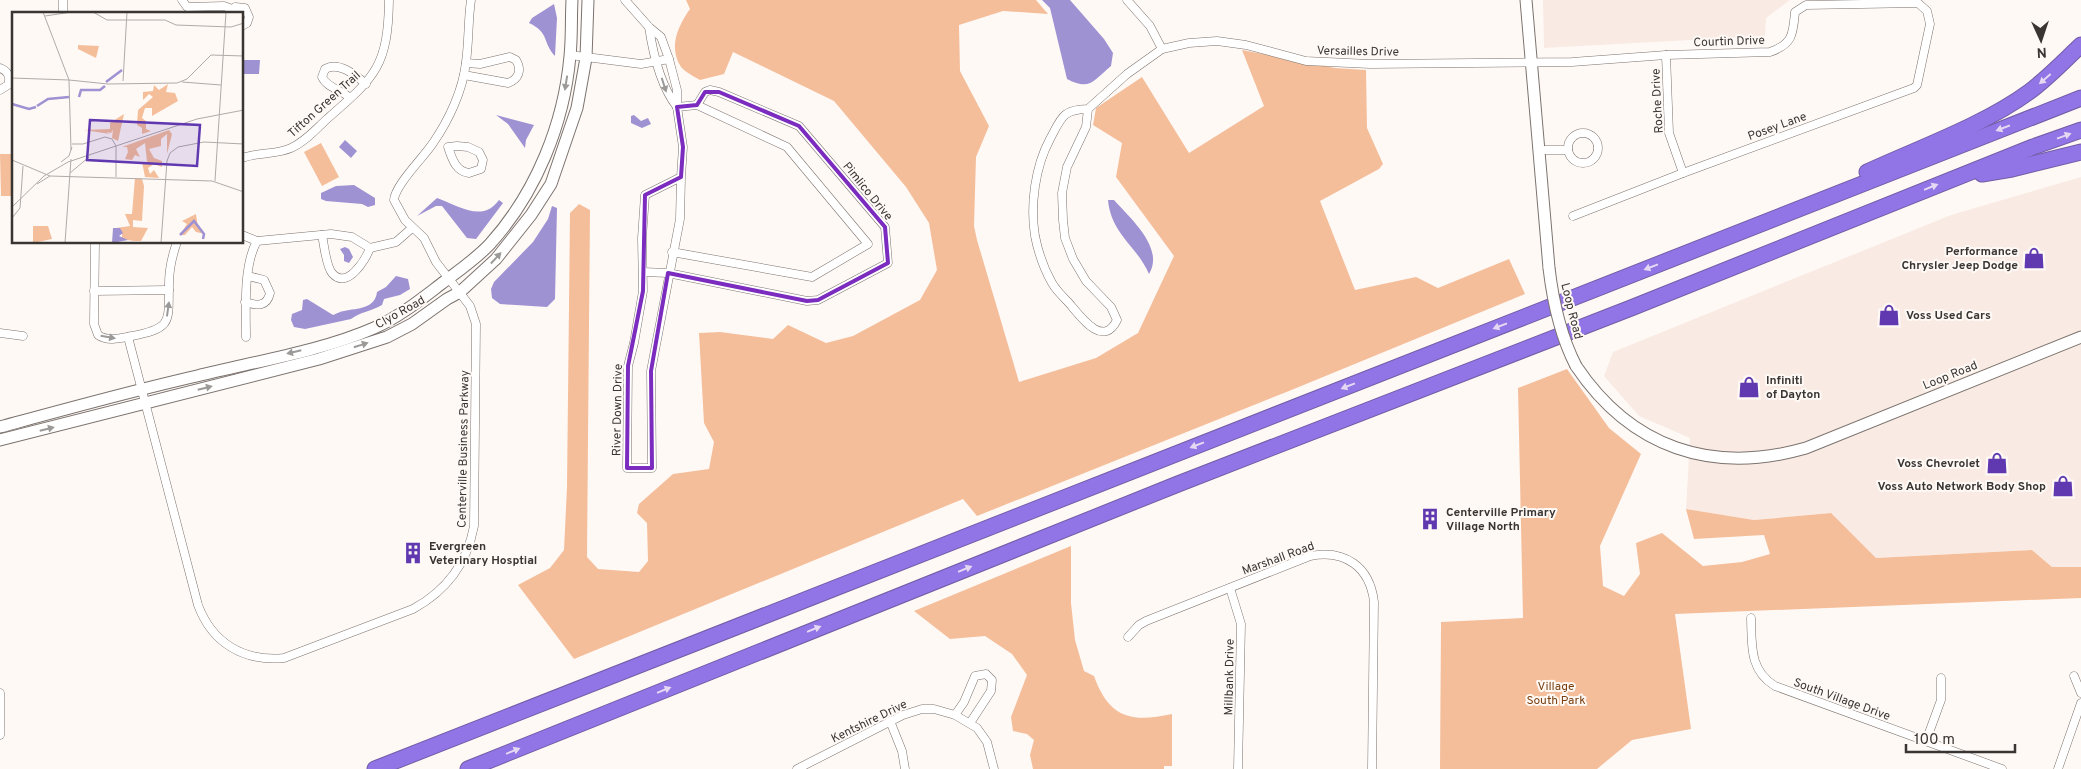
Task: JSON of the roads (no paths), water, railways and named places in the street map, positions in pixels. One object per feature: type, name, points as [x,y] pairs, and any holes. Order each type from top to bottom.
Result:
[{"type":"highway","points":[[1696,249],[1990,116],[2030,92],[2081,45]]},
{"type":"highway","points":[[375,769],[2081,98]]},
{"type":"highway","points":[[468,769],[1169,488],[1632,308],[1953,178],[2081,130]]},
{"type":"highway","points":[[1953,178],[2012,169],[2081,152]]},
{"type":"street","points":[[182,0],[187,7],[233,7],[245,4],[249,17],[244,24]]},
{"type":"street","name":"Tifton Green Trail","points":[[244,158],[292,148],[366,84],[375,71],[386,45],[389,0]]},
{"type":"street","points":[[448,147],[453,160],[460,170],[469,173],[481,169],[483,160],[480,152],[468,146],[448,147],[436,140],[449,115],[464,75],[472,0]]},
{"type":"street","name":"Clyo Road","points":[[0,427],[141,389],[334,343],[382,324],[410,308],[490,244],[514,212],[540,168],[558,124],[570,55],[572,0]]},
{"type":"street","name":"Clyo Road","points":[[0,440],[319,359],[386,337],[412,324],[460,292],[496,259],[531,215],[551,184],[578,108],[586,58],[588,0]]},
{"type":"street","name":"River Down Drive","points":[[626,0],[649,28],[661,37],[678,90],[676,107],[683,147],[680,219],[672,252],[651,371],[652,468],[627,468],[628,366],[643,291],[645,195],[681,177]]},
{"type":"street","points":[[1088,109],[1086,128],[1067,167],[1062,193],[1063,220],[1066,238],[1074,259],[1086,281],[1111,307],[1117,320],[1113,327],[1107,331],[1100,331],[1088,326],[1053,284],[1035,237],[1033,216],[1036,181],[1043,152],[1062,115],[1070,111],[1088,109],[1127,74],[1162,49],[1150,26],[1127,0]]},
{"type":"street","name":"Loop Road","points":[[1526,0],[1551,291],[1562,333],[1576,366],[1595,392],[1628,422],[1651,437],[1671,446],[1700,455],[1718,458],[1752,459],[1784,454],[1806,448],[2081,337]]},
{"type":"street","name":"Courtin Drive","points":[[1530,61],[1572,62],[1666,55],[1770,52],[1780,48],[1789,41],[1793,34],[1795,12],[1806,5],[1918,3],[1927,11]]},
{"type":"street","name":"Posey Lane","points":[[1574,216],[1914,88],[1917,85],[1930,24],[1927,11]]},
{"type":"street","name":"River Down Drive","points":[[649,28],[666,92],[676,107]]},
{"type":"street","name":"Versailles Drive","points":[[1162,49],[1188,43],[1218,41],[1235,43],[1287,57],[1322,63],[1478,64],[1530,61]]},
{"type":"street","points":[[570,55],[641,64],[669,59]]},
{"type":"street","name":"Roche Drive","points":[[1666,55],[1669,133],[1684,173]]},
{"type":"street","points":[[464,75],[508,83],[516,78],[519,70],[516,60],[510,57],[489,62],[466,63]]},
{"type":"street","points":[[350,98],[342,91],[326,84],[322,77],[325,69],[332,66],[345,70],[366,84]]},
{"type":"street","points":[[0,68],[6,71],[9,78],[8,85],[0,90]]},
{"type":"street","name":"Pimlico Drive","points":[[643,272],[668,273],[807,301],[818,300],[888,263],[885,227],[799,126],[720,92],[710,90],[705,92],[697,105]]},
{"type":"street","points":[[672,252],[812,277],[868,244],[787,148],[697,105],[676,107]]},
{"type":"street","name":"Centerville Business Parkway","points":[[145,403],[198,605],[207,624],[221,640],[248,656],[271,659],[297,654],[412,609],[426,602],[447,584],[468,551],[474,526],[476,507],[476,324],[470,306],[436,262],[424,238],[412,228],[400,213],[395,195],[402,183],[436,140]]},
{"type":"street","points":[[1538,150],[1568,150]]},
{"type":"street","points":[[244,236],[256,241],[343,235],[360,241],[370,248],[396,242],[412,228]]},
{"type":"street","points":[[322,235],[330,269],[335,276],[340,277],[353,273],[362,263],[370,248]]},
{"type":"street","points":[[246,337],[248,276],[251,253],[256,241]]},
{"type":"street","points":[[95,244],[94,324],[98,335],[106,339],[148,333],[162,326],[169,312],[170,266],[176,244]]},
{"type":"street","points":[[246,302],[254,305],[264,303],[268,301],[270,293],[264,280],[248,276]]},
{"type":"street","points":[[94,291],[169,290]]},
{"type":"street","points":[[0,333],[23,336]]},
{"type":"street","points":[[128,337],[145,403]]},
{"type":"street","name":"Marshall Road","points":[[1128,637],[1139,625],[1146,621],[1319,554],[1343,557],[1363,572],[1370,583],[1374,602],[1372,769]]},
{"type":"street","name":"Millbank Drive","points":[[1230,588],[1241,624],[1238,769]]},
{"type":"street","name":"South Village Drive","points":[[1751,618],[1753,656],[1758,671],[1769,682],[2002,769]]},
{"type":"street","points":[[955,715],[964,702],[975,676],[986,674],[992,680],[992,688],[970,723],[983,735],[994,769]]},
{"type":"street","points":[[2074,676],[2081,693]]},
{"type":"street","points":[[1926,741],[1941,700],[1941,678]]},
{"type":"street","points":[[0,693],[0,736]]},
{"type":"street","points":[[2058,769],[2081,702]]},
{"type":"street","name":"Kentshire Drive","points":[[797,769],[809,767],[890,721],[910,712],[934,709],[955,715],[970,723]]},
{"type":"street","points":[[890,721],[902,751],[906,769]]},
{"type":"place","name":"Performance Chrysler Jeep Dodge","points":[[2034,258]]},
{"type":"place","name":"Voss Used Cars","points":[[1889,315]]},
{"type":"place","name":"Infiniti of Dayton","points":[[1749,387]]},
{"type":"place","name":"Voss Chevrolet","points":[[1997,463]]},
{"type":"place","name":"Voss Auto Network Body Shop","points":[[2063,486]]},
{"type":"place","name":"Centerville Primary Village North","points":[[1430,519]]},
{"type":"place","name":"Evergreen Veterinary Hosptial","points":[[413,553]]},
{"type":"park label","name":"Village South Park","points":[[1556,693]]}]
